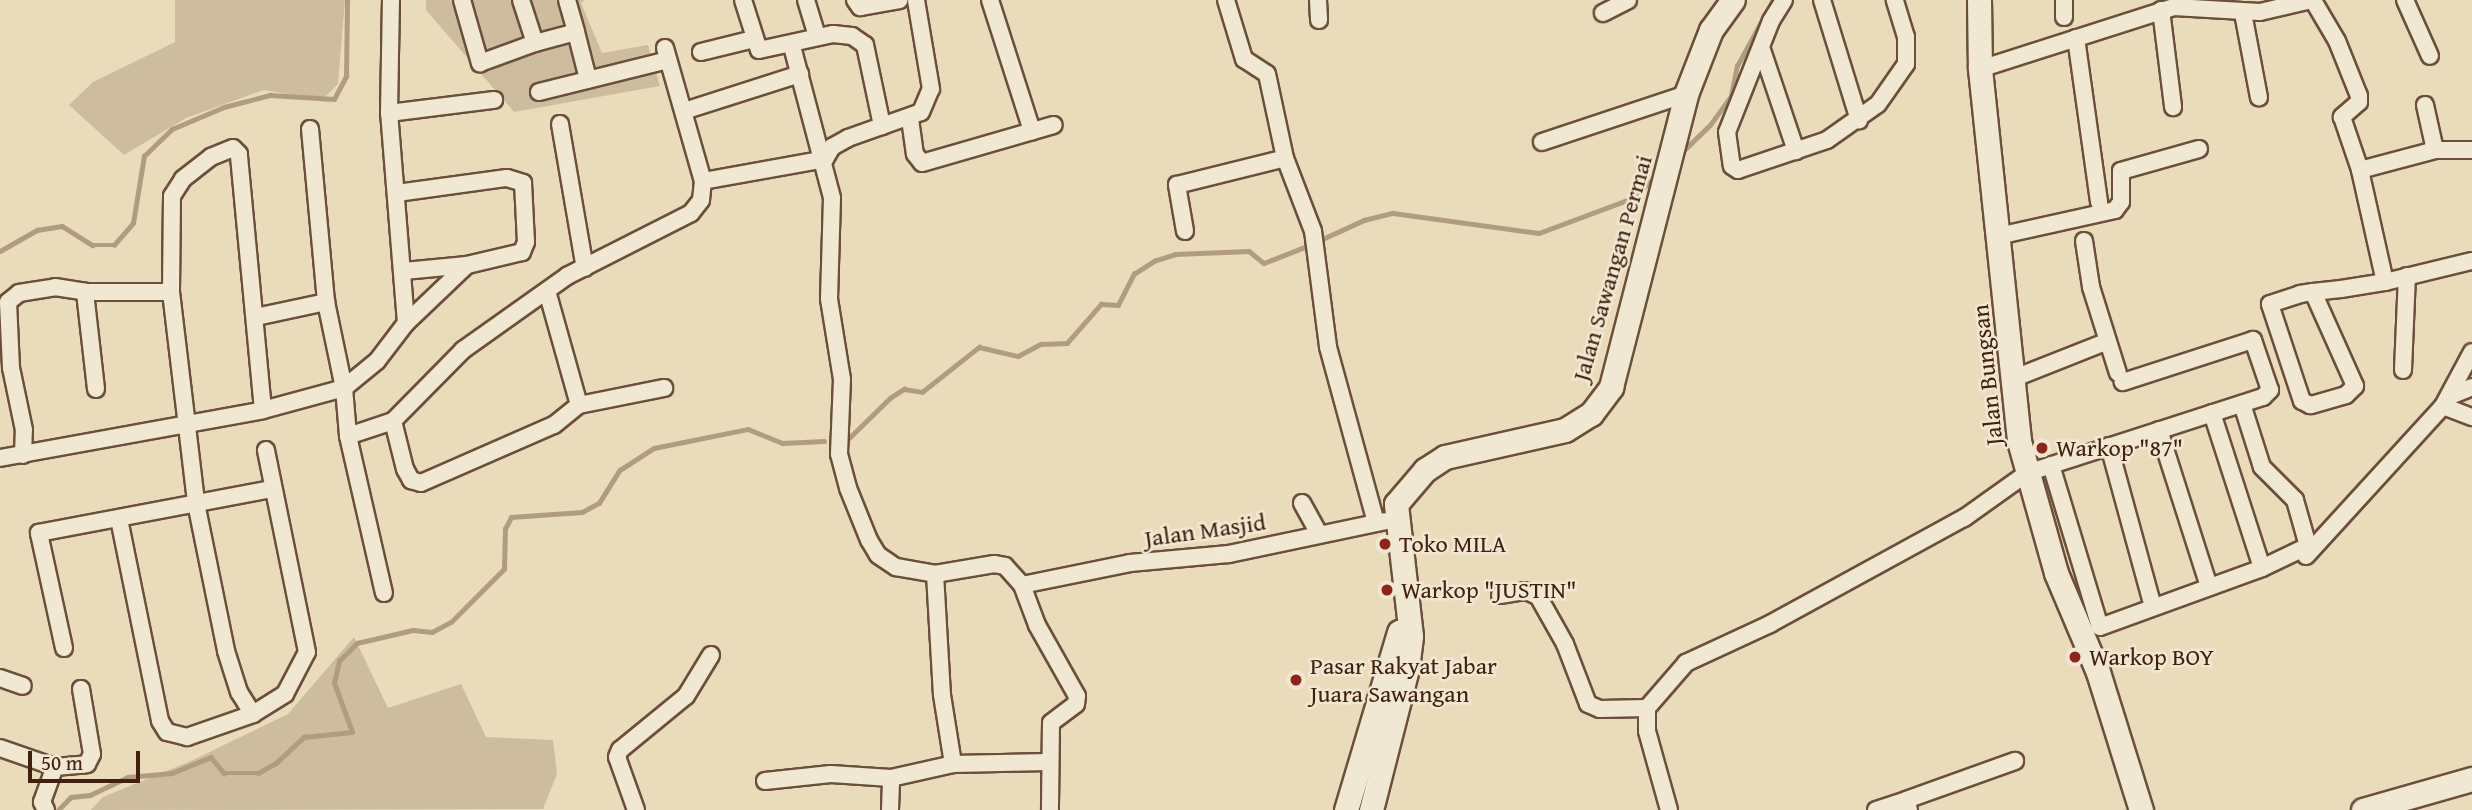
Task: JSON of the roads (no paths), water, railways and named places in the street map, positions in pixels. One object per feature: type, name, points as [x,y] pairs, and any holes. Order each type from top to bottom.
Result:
[{"type":"street","points":[[391,0],[389,113],[404,271],[406,323]]},
{"type":"street","points":[[462,0],[480,63],[535,43],[576,32]]},
{"type":"street","points":[[522,0],[535,43]]},
{"type":"street","points":[[568,0],[588,79]]},
{"type":"street","points":[[743,0],[758,50],[817,36],[852,36],[865,45],[882,126]]},
{"type":"street","points":[[806,0],[817,36]]},
{"type":"street","points":[[855,0],[860,6],[899,0]]},
{"type":"street","points":[[703,181],[825,159],[832,147],[882,126],[910,119],[921,112],[931,89],[916,0]]},
{"type":"street","points":[[990,0],[1032,131]]},
{"type":"street","points":[[1226,0],[1244,59],[1266,74],[1285,158],[1313,231],[1330,355],[1385,521],[1405,595],[1402,650],[1358,809]]},
{"type":"street","points":[[1318,0],[1319,20]]},
{"type":"street","points":[[1603,13],[1628,0]]},
{"type":"street","name":"Jalan Sawangan Permai","points":[[1385,521],[1404,491],[1446,457],[1565,430],[1591,414],[1611,387],[1665,187],[1686,94],[1711,30],[1733,0]]},
{"type":"street","points":[[1784,0],[1760,47],[1727,132],[1732,166],[1744,171],[1827,140],[1859,120],[1878,104],[1906,64],[1906,37],[1895,0]]},
{"type":"street","points":[[1822,0],[1859,120]]},
{"type":"street","name":"Jalan Bungsan","points":[[1979,0],[1980,69],[2014,415],[2027,473],[2056,573],[2086,643],[2141,810]]},
{"type":"street","points":[[2064,0],[2064,17]]},
{"type":"street","points":[[2405,0],[2430,56]]},
{"type":"street","points":[[1980,69],[2174,7],[2243,13],[2285,10],[2313,1],[2337,41],[2359,96],[2360,102],[2342,117],[2360,170],[2385,282]]},
{"type":"street","points":[[2161,10],[2174,107]]},
{"type":"street","points":[[2243,13],[2259,98]]},
{"type":"street","points":[[2076,38],[2099,202]]},
{"type":"street","points":[[701,52],[754,39]]},
{"type":"street","points":[[1760,47],[1796,151]]},
{"type":"street","points":[[793,50],[825,159],[832,198],[829,299],[842,379],[839,454],[848,488],[878,555],[896,567],[935,574],[994,564],[1005,566],[1022,585],[1037,625],[1077,696],[1076,704],[1051,723],[1048,762],[1050,810]]},
{"type":"street","points":[[348,436],[393,421],[447,363],[547,291],[585,268],[691,213],[701,200],[703,181],[666,54],[539,92]]},
{"type":"street","points":[[684,111],[800,74]]},
{"type":"street","points":[[1542,142],[1686,94]]},
{"type":"street","points":[[389,113],[494,100]]},
{"type":"street","points":[[2425,105],[2435,150]]},
{"type":"street","points":[[910,119],[915,154],[922,163],[1054,125]]},
{"type":"street","points":[[560,124],[585,268]]},
{"type":"street","points":[[310,128],[326,302],[344,388],[348,436],[384,593]]},
{"type":"street","points":[[253,714],[239,692],[226,651],[196,503],[171,292],[172,196],[183,179],[233,148],[239,154],[263,410]]},
{"type":"street","points":[[1998,236],[2115,210],[2121,202],[2121,171],[2199,149]]},
{"type":"street","points":[[2360,170],[2435,150],[2472,150]]},
{"type":"street","points":[[1185,231],[1177,185],[1285,158]]},
{"type":"street","points":[[397,193],[507,178],[523,183],[526,242],[522,251],[467,265],[404,271]]},
{"type":"street","points":[[1670,810],[1647,732],[1647,708],[1686,663],[1770,624],[1964,518],[2027,473],[2242,404],[2270,390],[2253,340],[2120,377],[2091,287],[2084,241]]},
{"type":"street","points":[[2312,292],[2354,386],[2346,395],[2310,405],[2302,401],[2270,304],[2312,292],[2385,282],[2472,261]]},
{"type":"street","points":[[0,458],[263,410],[344,388],[377,361],[406,323],[467,265]]},
{"type":"street","points":[[2403,370],[2407,276]]},
{"type":"street","points":[[23,455],[24,430],[11,368],[8,302],[19,293],[55,287],[85,292],[171,292]]},
{"type":"street","points":[[547,291],[579,405]]},
{"type":"street","points":[[85,292],[96,389]]},
{"type":"street","points":[[256,317],[326,302]]},
{"type":"street","points":[[2012,379],[2108,341]]},
{"type":"street","points":[[2086,643],[2307,556],[2446,401],[2472,352]]},
{"type":"street","points":[[2446,401],[2472,387]]},
{"type":"street","points":[[393,421],[405,469],[411,480],[421,483],[554,425],[579,405],[664,388]]},
{"type":"street","points":[[2446,401],[2472,417]]},
{"type":"street","points":[[2051,466],[2097,625],[2153,607],[2262,568],[2310,543],[2295,500],[2264,472],[2242,404]]},
{"type":"street","points":[[2212,413],[2262,568]]},
{"type":"street","points":[[2159,430],[2209,587]]},
{"type":"street","points":[[2109,446],[2153,607]]},
{"type":"street","points":[[119,519],[160,721],[167,732],[187,737],[253,714],[280,699],[307,652],[304,618],[271,489],[266,450]]},
{"type":"street","points":[[64,648],[39,533],[271,489]]},
{"type":"street","points":[[1303,503],[1319,534]]},
{"type":"street","name":"Jalan Masjid","points":[[1022,585],[1130,563],[1229,554],[1385,521]]},
{"type":"street","points":[[935,574],[942,695],[953,764]]},
{"type":"street","points":[[1500,595],[1526,592],[1538,596],[1565,644],[1588,704],[1600,709],[1647,708]]},
{"type":"street","points":[[636,810],[617,757],[620,750],[686,696],[711,655]]},
{"type":"street","points":[[0,678],[23,686]]},
{"type":"street","points":[[0,748],[55,767],[87,764],[91,760],[81,689]]},
{"type":"street","points":[[1876,810],[1908,805],[2015,761]]},
{"type":"street","points":[[765,780],[831,774],[891,778],[953,764],[1048,762]]},
{"type":"street","points":[[41,808],[55,767]]},
{"type":"street","points":[[890,810],[891,778]]},
{"type":"street","points":[[2362,810],[2472,779]]},
{"type":"waterway","points":[[0,251],[37,230],[62,226],[92,245],[114,245],[133,223],[144,156],[172,129],[224,107],[270,95],[334,99],[346,76],[347,0]]},
{"type":"waterway","points":[[1679,155],[1710,125],[1731,96],[1737,66],[1773,0]]},
{"type":"waterway","points":[[1318,241],[1364,220],[1393,213],[1539,233],[1633,198],[1655,177]]},
{"type":"waterway","points":[[849,438],[890,398],[904,389],[922,392],[979,347],[1018,356],[1041,344],[1067,343],[1101,304],[1118,305],[1134,274],[1154,261],[1175,254],[1249,251],[1264,263],[1310,245]]},
{"type":"waterway","points":[[58,810],[71,797],[90,795],[128,777],[172,773],[211,757],[224,773],[258,773],[276,763],[304,737],[352,732],[334,683],[339,661],[357,643],[413,630],[432,632],[451,622],[504,569],[505,529],[511,517],[582,512],[599,503],[620,470],[654,448],[748,429],[782,443],[824,441]]},
{"type":"place","name":"Warkop \"87\"","points":[[2042,448]]},
{"type":"place","name":"Toko MILA","points":[[1385,544]]},
{"type":"place","name":"Warkop \"JUSTIN\"","points":[[1387,590]]},
{"type":"place","name":"Warkop BOY","points":[[2075,657]]},
{"type":"place","name":"Pasar Rakyat Jabar Juara Sawangan","points":[[1296,680]]}]
